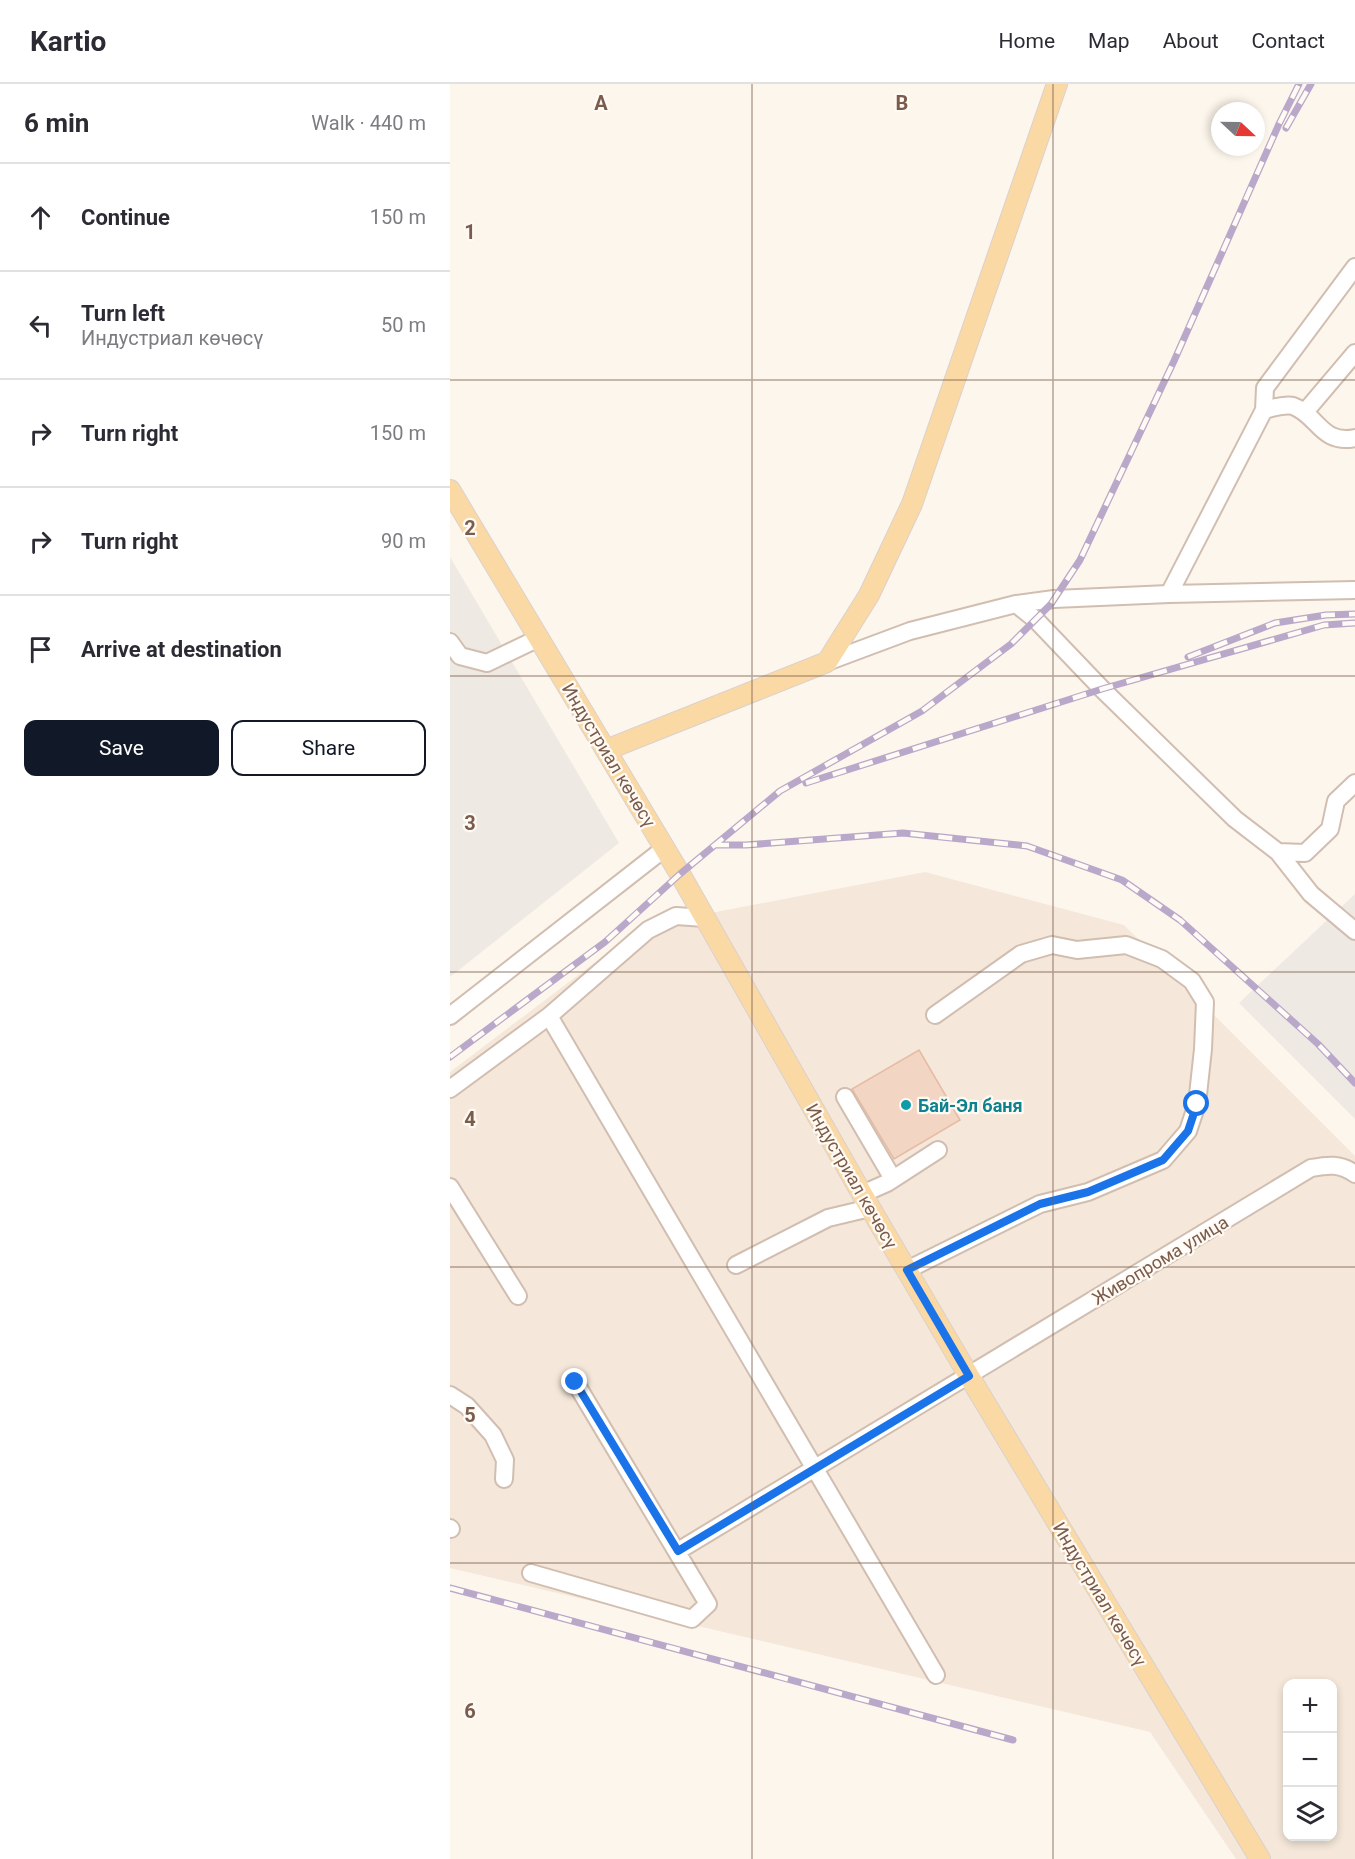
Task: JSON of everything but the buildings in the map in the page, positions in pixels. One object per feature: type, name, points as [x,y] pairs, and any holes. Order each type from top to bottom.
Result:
[{"type":"main road","points":[[606,750],[827,662],[869,595],[912,504],[1057,84]]},
{"type":"main road","name":"Индустриал көчөсү","points":[[450,490],[665,848],[866,1201],[969,1376],[1260,1859]]},
{"type":"street","points":[[1169,594],[1264,410],[1265,388],[1355,267]]},
{"type":"street","points":[[1305,412],[1355,354]]},
{"type":"street","points":[[1264,410],[1291,405],[1305,412],[1322,431],[1343,440],[1355,438]]},
{"type":"street","points":[[827,662],[910,631],[1016,604],[1054,599],[1169,594],[1355,590]]},
{"type":"street","points":[[1016,604],[1036,620],[1102,689],[1235,819],[1278,852],[1311,894],[1355,931]]},
{"type":"street","points":[[450,642],[460,656],[487,663],[539,638]]},
{"type":"street","points":[[1278,852],[1305,853],[1330,829],[1336,801],[1355,783]]},
{"type":"street","points":[[450,1016],[665,848]]},
{"type":"street","points":[[450,1089],[549,1016],[648,930],[676,916],[705,918]]},
{"type":"street","points":[[907,1270],[1040,1204],[1088,1192],[1163,1160],[1188,1131],[1197,1104],[1205,1002],[1192,981],[1162,959],[1126,945],[1077,950],[1052,945],[1021,954],[935,1015]]},
{"type":"street","points":[[549,1016],[936,1676]]},
{"type":"street","points":[[845,1097],[893,1179]]},
{"type":"street","points":[[736,1265],[866,1201],[893,1179],[938,1150]]},
{"type":"street","name":"Живопрома улица","points":[[678,1551],[1311,1168],[1330,1164],[1355,1174]]},
{"type":"street","points":[[450,1187],[518,1296]]},
{"type":"street","points":[[531,1573],[692,1619],[708,1604],[575,1382]]},
{"type":"street","points":[[450,1395],[467,1406],[493,1435],[506,1460],[504,1479]]},
{"type":"shaded area","points":[[450,557],[619,843],[450,977]]},
{"type":"shaded area","points":[[925,872],[1124,925],[1355,1156],[1355,1859],[1236,1859],[1150,1732],[450,1568],[450,1072],[643,926]]},
{"type":"shaded area","points":[[1355,894],[1355,1119],[1239,1003]]},
{"type":"railway","points":[[450,1057],[605,942],[680,874],[780,791],[922,711],[1011,644],[1051,604],[1080,560],[1174,361],[1299,84]]},
{"type":"railway","points":[[1286,128],[1311,84]]},
{"type":"railway","points":[[1188,657],[1275,623],[1326,615],[1355,614]]},
{"type":"railway","points":[[806,783],[1102,689],[1324,625],[1355,623]]},
{"type":"railway","points":[[715,845],[746,845],[903,833],[1027,846],[1122,880],[1180,920],[1318,1044],[1355,1083]]},
{"type":"railway","points":[[450,1588],[1013,1740]]},
{"type":"place","name":"Бай-Эл баня","points":[[906,1105]]},
{"type":"route","points":[[575,1382],[678,1551],[969,1376],[907,1270],[1040,1204],[1088,1192],[1163,1160],[1188,1131],[1197,1104]]}]
